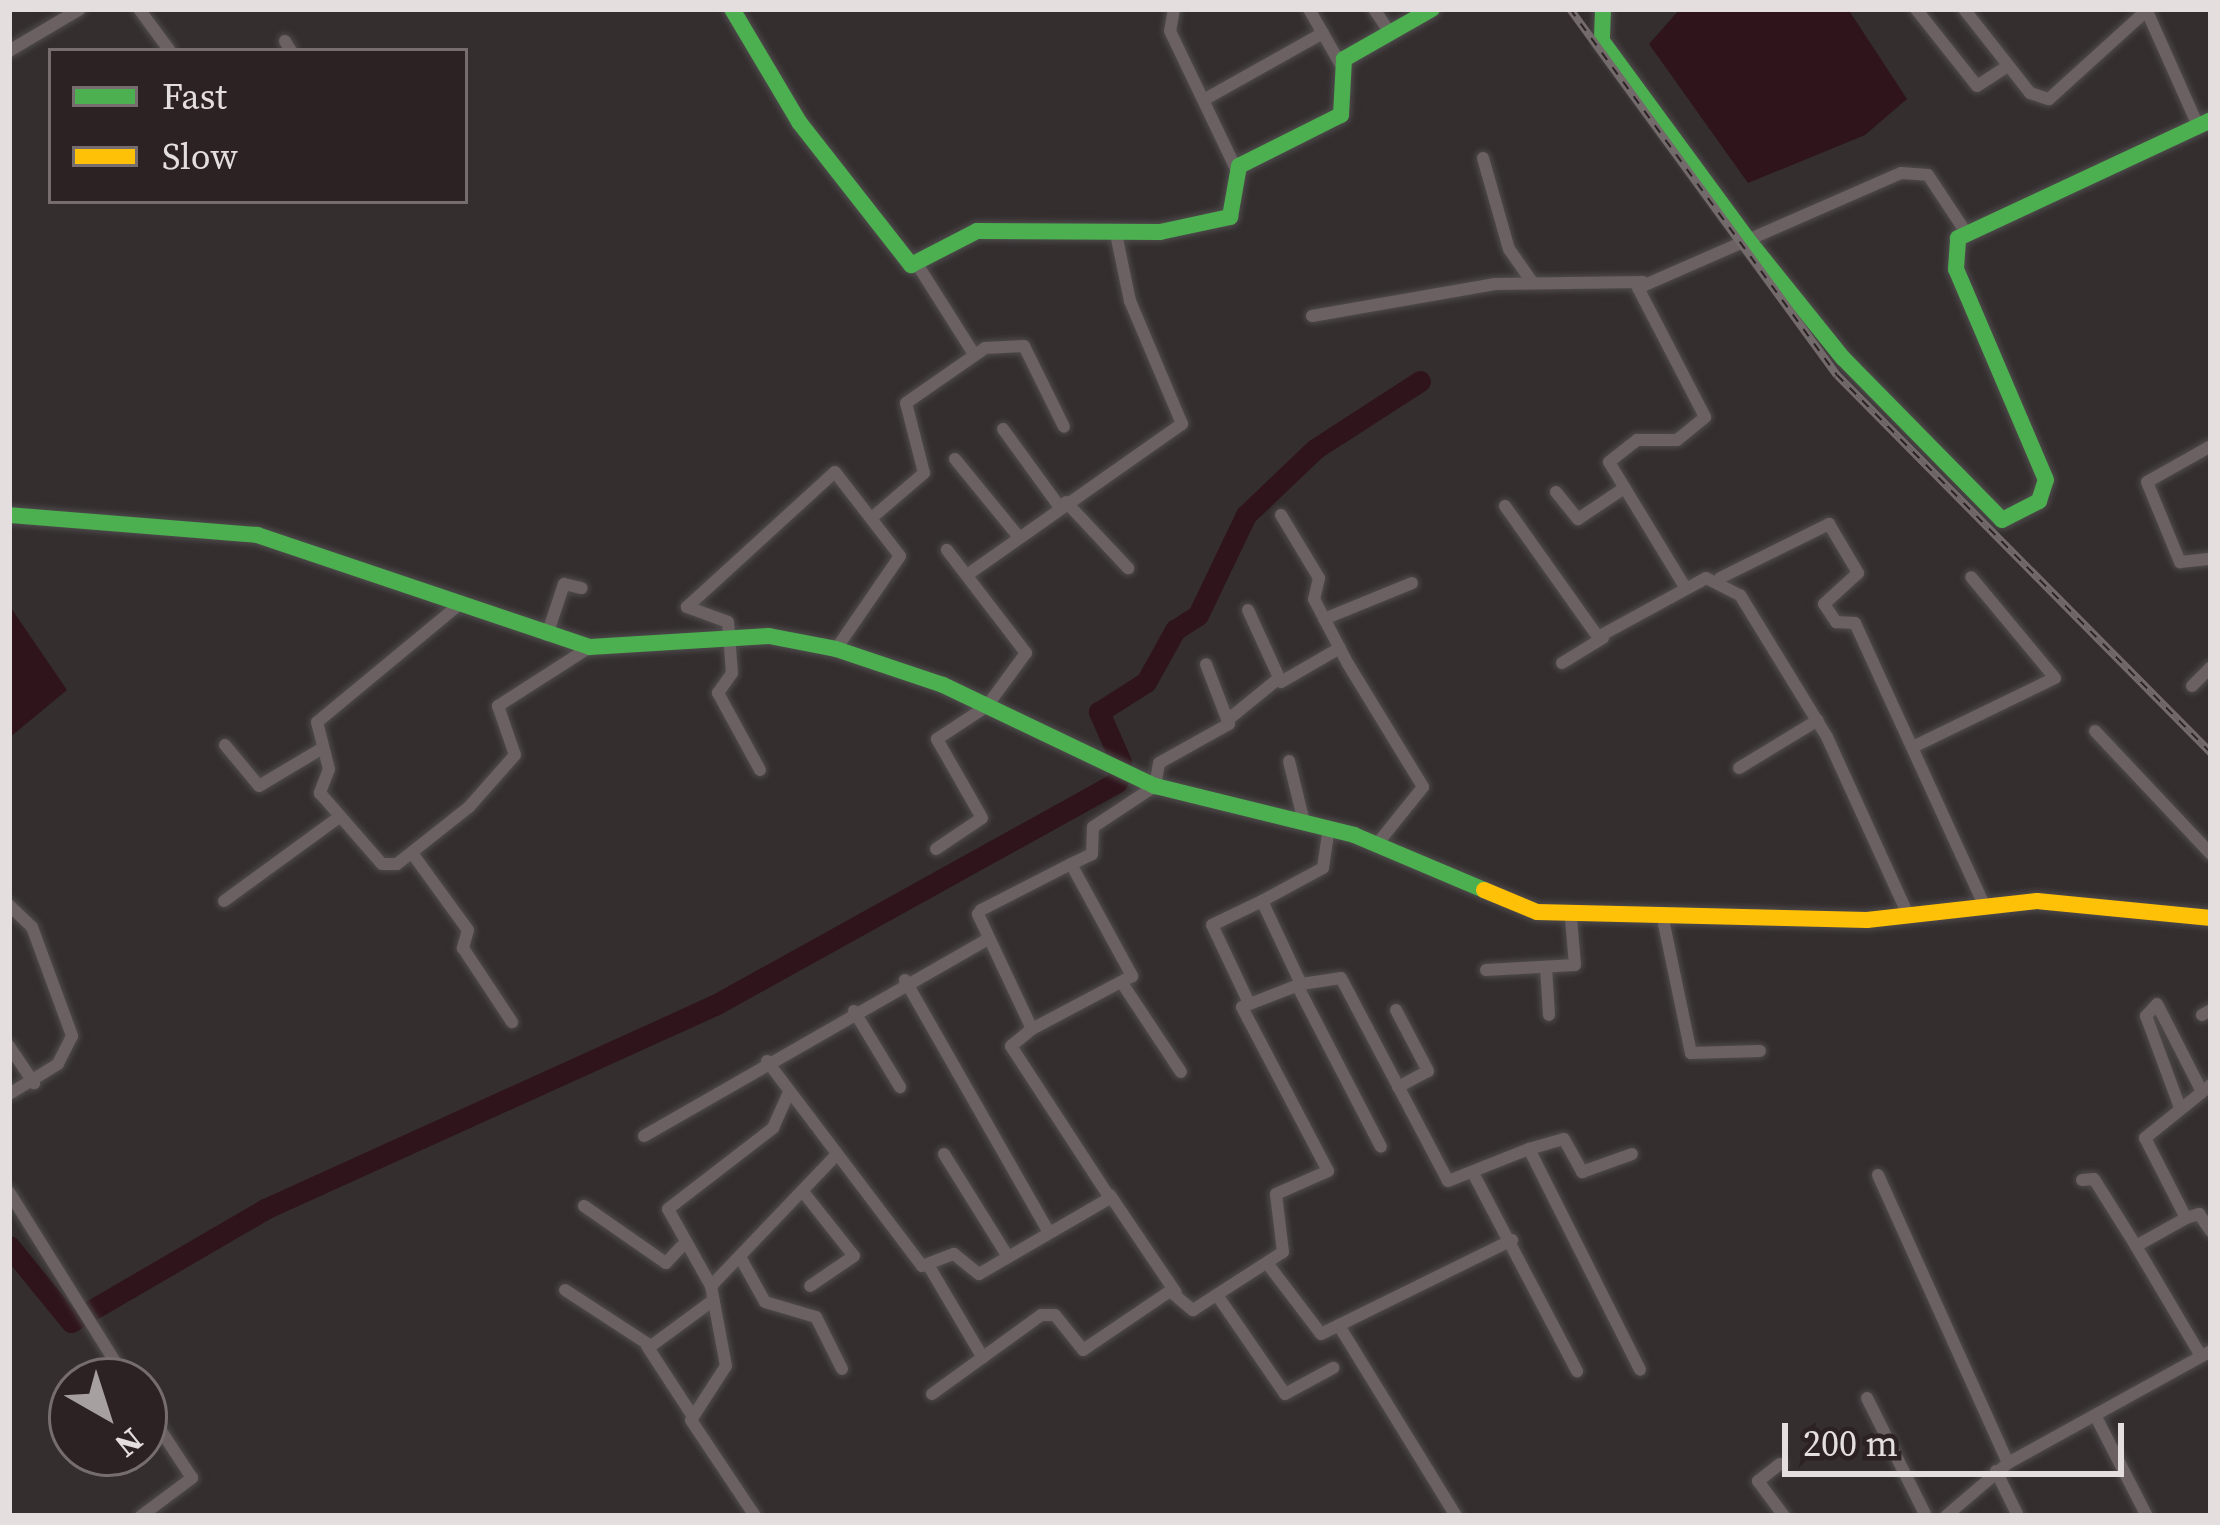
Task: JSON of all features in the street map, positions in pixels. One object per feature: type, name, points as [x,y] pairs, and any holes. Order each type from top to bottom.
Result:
[{"type":"street","points":[[9,51],[80,9]]},
{"type":"street","points":[[139,9],[168,48]]},
{"type":"street","points":[[732,9],[893,254],[917,265],[974,354]]},
{"type":"street","points":[[917,265],[977,231],[1116,234],[1230,218],[1237,171],[1207,98],[1170,31],[1174,9]]},
{"type":"street","points":[[1237,171],[1341,115],[1350,96],[1341,65],[1310,9]]},
{"type":"street","points":[[1375,9],[1389,31]]},
{"type":"street","points":[[1341,65],[1389,31],[1432,9]]},
{"type":"street","points":[[1312,316],[1532,281],[1643,282],[1752,245],[1913,172],[1935,182],[1965,231],[1956,268],[2046,480],[2039,501],[2007,521],[1932,456],[1752,245],[1602,41],[1603,9]]},
{"type":"street","points":[[1916,9],[1976,86],[2008,66]]},
{"type":"street","points":[[1964,9],[2008,66],[2049,99],[2146,10],[2205,123],[1965,231]]},
{"type":"street","points":[[1207,98],[1323,33]]},
{"type":"street","points":[[1483,158],[1509,249],[1532,281]]},
{"type":"street","points":[[968,575],[1182,424],[1130,301],[1116,234]]},
{"type":"street","points":[[1643,282],[1638,302],[1705,417],[1677,440],[1637,440],[1610,455],[1623,489],[1685,587]]},
{"type":"street","points":[[874,516],[924,473],[906,403],[974,354],[1024,346],[1064,427]]},
{"type":"street","points":[[1003,429],[1063,504],[1128,568]]},
{"type":"street","points":[[2211,446],[2146,482],[2180,562],[2211,559]]},
{"type":"street","points":[[955,459],[1018,536]]},
{"type":"street","points":[[760,770],[718,693],[732,673],[724,617],[687,607],[821,478],[842,475],[900,556],[836,649]]},
{"type":"street","points":[[1556,492],[1579,519],[1623,489]]},
{"type":"street","points":[[1505,506],[1604,637]]},
{"type":"street","points":[[9,514],[257,535],[455,608],[590,647],[730,637],[836,649],[987,706],[1155,786],[1329,827],[1378,843],[1501,901],[1571,918],[1664,924],[1908,915],[1984,905],[2211,918]]},
{"type":"street","points":[[1281,515],[1318,578],[1324,619],[1423,787],[1378,843]]},
{"type":"street","points":[[1562,663],[1685,587],[1720,578],[1829,524],[1858,573],[1823,604],[1836,622],[1855,623],[1917,746],[1984,905]]},
{"type":"street","points":[[936,849],[982,818],[937,739],[987,706],[1025,648],[947,550]]},
{"type":"street","points":[[1720,578],[1818,720],[1908,915]]},
{"type":"street","points":[[1917,746],[2055,678],[1971,578]]},
{"type":"street","points":[[1324,619],[1412,583]]},
{"type":"street","points":[[547,635],[564,584],[582,588]]},
{"type":"street","points":[[455,608],[323,715],[320,793],[382,864],[412,853],[515,754],[499,706],[590,647]]},
{"type":"street","points":[[1248,610],[1278,679]]},
{"type":"street","points":[[1032,1029],[985,941],[981,910],[1095,850],[1093,827],[1155,786],[1159,763],[1230,718],[1278,679],[1340,648]]},
{"type":"street","points":[[1206,664],[1230,718]]},
{"type":"street","points":[[2192,686],[2211,668]]},
{"type":"street","points":[[1739,768],[1818,720]]},
{"type":"street","points":[[2095,731],[2211,854]]},
{"type":"street","points":[[225,745],[259,786],[321,749]]},
{"type":"street","points":[[1289,761],[1304,821]]},
{"type":"street","points":[[224,901],[339,818]]},
{"type":"street","points":[[1248,1001],[1213,925],[1316,875],[1329,827]]},
{"type":"street","points":[[412,853],[468,930],[464,947],[512,1022]]},
{"type":"street","points":[[1070,864],[1131,969],[1124,986],[1032,1029],[1011,1046],[1190,1310],[1267,1263],[1288,1244],[1276,1194],[1328,1172],[1242,1012],[1248,1001],[1338,974],[1445,1178],[1474,1173],[1564,1139],[1582,1172],[1632,1154]]},
{"type":"street","points":[[1262,901],[1381,1147]]},
{"type":"street","points":[[9,905],[32,927],[72,1036],[34,1082],[9,1094]]},
{"type":"street","points":[[1486,970],[1575,965],[1571,918]]},
{"type":"street","points":[[1664,924],[1690,1053],[1760,1052]]},
{"type":"street","points":[[644,1136],[905,980],[985,941]]},
{"type":"street","points":[[1546,968],[1549,1015]]},
{"type":"street","points":[[905,980],[1049,1232]]},
{"type":"street","points":[[1124,986],[1181,1072]]},
{"type":"street","points":[[2179,1105],[2146,1016],[2157,1004],[2206,1088],[2179,1105],[2145,1138],[2186,1218]]},
{"type":"street","points":[[1396,1010],[1428,1071],[1398,1087]]},
{"type":"street","points":[[854,1011],[900,1087]]},
{"type":"street","points":[[9,1046],[34,1082]]},
{"type":"street","points":[[767,1061],[836,1155],[930,1268],[983,1358]]},
{"type":"street","points":[[690,1412],[726,1366],[711,1286],[681,1246],[671,1203],[772,1128],[788,1093]]},
{"type":"street","points":[[1529,1149],[1640,1370]]},
{"type":"street","points":[[944,1154],[1008,1257]]},
{"type":"street","points":[[711,1286],[836,1155]]},
{"type":"street","points":[[1474,1173],[1576,1371]]},
{"type":"street","points":[[1878,1175],[2002,1467],[2018,1516]]},
{"type":"street","points":[[1946,1516],[2002,1467],[2206,1353],[2094,1179],[2081,1180]]},
{"type":"street","points":[[9,1192],[110,1357]]},
{"type":"street","points":[[804,1192],[854,1256],[810,1286]]},
{"type":"street","points":[[930,1268],[954,1254],[979,1274],[1110,1195]]},
{"type":"street","points":[[584,1206],[666,1263],[681,1246]]},
{"type":"street","points":[[2136,1246],[2199,1214],[2211,1231]]},
{"type":"street","points":[[1267,1263],[1311,1330],[1341,1328],[1512,1240]]},
{"type":"street","points":[[740,1257],[765,1302],[816,1317],[842,1370]]},
{"type":"street","points":[[565,1290],[647,1346],[755,1516]]},
{"type":"street","points":[[932,1394],[1047,1312],[1083,1350],[1177,1294]]},
{"type":"street","points":[[1216,1295],[1285,1394],[1333,1368]]},
{"type":"street","points":[[647,1346],[711,1302]]},
{"type":"street","points":[[1341,1328],[1456,1516]]},
{"type":"street","points":[[1867,1398],[1926,1516]]},
{"type":"street","points":[[2095,1414],[2147,1516]]},
{"type":"street","points":[[141,1516],[192,1478],[168,1442]]},
{"type":"street","points":[[1780,1464],[1758,1481],[1784,1516]]},
{"type":"shaded area","points":[[1680,9],[1848,9],[1907,99],[1865,135],[1748,183],[1649,44]]},
{"type":"shaded area","points":[[9,605],[67,690],[9,738]]},
{"type":"waterway","points":[[9,1246],[71,1322],[265,1209],[715,1005],[1117,782],[1121,762],[1099,712],[1146,682],[1175,630],[1198,615],[1246,515],[1315,449],[1420,381]]},
{"type":"railway","points":[[1570,9],[1837,375],[2211,753]]},
{"type":"traffic: fast","points":[[732,9],[799,122],[911,265],[977,231],[1160,232],[1230,217],[1239,166],[1341,115],[1344,59],[1432,9]]},
{"type":"traffic: fast","points":[[1603,9],[1602,41],[1752,245],[1843,358],[2002,520],[2039,501],[2046,480],[1956,269],[1958,238],[2211,120]]},
{"type":"traffic: fast","points":[[9,515],[257,535],[590,647],[769,636],[836,649],[943,685],[1155,786],[1354,835],[1484,890]]},
{"type":"traffic: slow","points":[[1484,890],[1537,912],[1867,920],[2037,901],[2211,918]]}]
